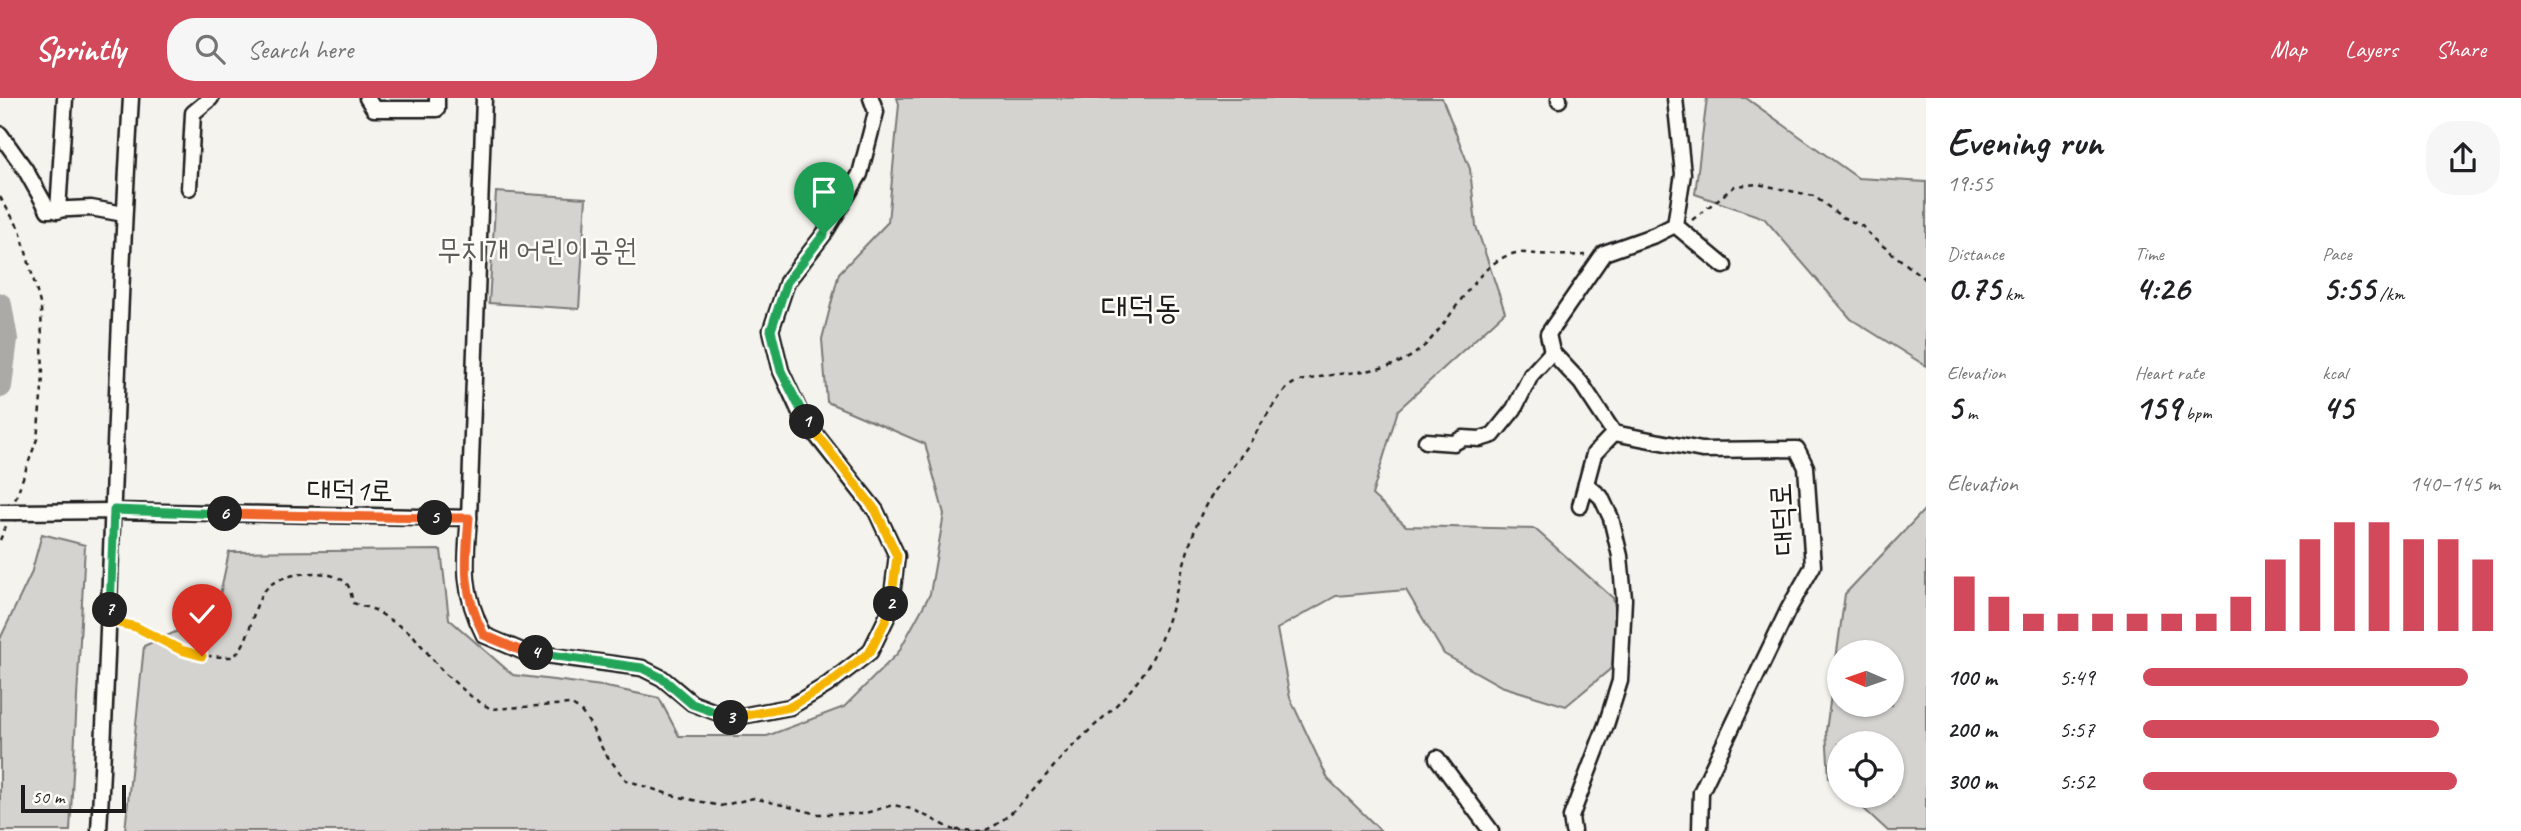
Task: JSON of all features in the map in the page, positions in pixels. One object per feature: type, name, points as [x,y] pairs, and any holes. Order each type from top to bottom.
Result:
[{"type":"street","points":[[58,211],[65,98]]},
{"type":"street","points":[[99,831],[131,98]]},
{"type":"street","points":[[189,188],[193,113],[211,98]]},
{"type":"street","points":[[367,98],[374,109],[437,109],[437,98]]},
{"type":"street","points":[[484,98],[465,570],[472,611],[484,635],[524,652],[642,668],[662,678],[692,704],[731,718],[790,707],[827,685],[870,652],[890,611],[897,556],[876,511],[802,417],[781,371],[771,330],[787,282],[824,234],[859,174],[876,112],[871,98]]},
{"type":"street","points":[[1675,98],[1683,174],[1677,227]]},
{"type":"street","points":[[0,134],[25,169],[48,210],[91,208],[124,214]]},
{"type":"street","points":[[1580,506],[1594,454],[1614,433],[1581,383],[1552,352],[1548,334],[1604,253],[1677,227]]},
{"type":"street","points":[[1677,227],[1724,266]]},
{"type":"street","points":[[1426,441],[1454,443],[1464,438],[1480,439],[1493,435],[1514,409],[1531,375],[1552,352]]},
{"type":"street","name":"대덕로","points":[[1614,433],[1702,450],[1797,449],[1806,467],[1812,566],[1788,610],[1701,792],[1700,831]]},
{"type":"street","points":[[1573,831],[1571,817],[1620,681],[1624,599],[1620,556],[1611,518],[1601,497],[1586,484]]},
{"type":"street","name":"대덕1로","points":[[9,513],[114,510],[469,518]]},
{"type":"street","points":[[1437,758],[1491,831]]},
{"type":"path","points":[[1677,227],[1735,186],[1758,184],[1814,196],[1842,217],[1862,226],[1926,280]]},
{"type":"path","points":[[0,197],[20,230],[41,307],[43,377],[37,439],[0,540]]},
{"type":"path","points":[[110,621],[136,627],[191,653],[233,657],[242,650],[256,609],[269,586],[284,578],[311,572],[330,574],[344,580],[349,586],[353,603],[375,610],[412,634],[444,673],[473,698],[491,709],[570,704],[580,710],[604,752],[626,780],[671,795],[720,806],[754,799],[818,814],[846,816],[892,805],[912,809],[954,831],[984,831],[1018,806],[1076,741],[1131,693],[1150,662],[1174,604],[1196,526],[1211,494],[1240,458],[1264,419],[1290,385],[1320,376],[1381,367],[1412,356],[1433,339],[1473,283],[1496,262],[1517,253],[1570,256],[1604,253]]},
{"type":"green space","points":[[897,98],[1442,98],[1470,169],[1476,226],[1505,312],[1398,410],[1372,495],[1406,526],[1535,529],[1613,598],[1626,656],[1566,706],[1501,686],[1444,654],[1406,590],[1336,596],[1277,629],[1290,698],[1328,779],[1381,831],[125,831],[144,646],[216,614],[229,552],[441,550],[449,619],[513,675],[602,686],[659,698],[679,736],[767,736],[844,707],[898,653],[930,594],[944,514],[925,444],[827,402],[822,339],[839,273],[888,222],[899,104]]},
{"type":"green space","points":[[1707,98],[1746,98],[1858,178],[1926,182],[1926,366],[1851,319],[1764,218],[1695,194]]},
{"type":"green space","name":"무지개 어린이공원","points":[[496,192],[586,198],[579,309],[489,303]]},
{"type":"green space","points":[[1926,508],[1926,831],[1888,831],[1863,808],[1904,808],[1904,731],[1827,731],[1827,746],[1826,731],[1828,718],[1904,718],[1904,640],[1839,640],[1845,594]]},
{"type":"green space","points":[[42,534],[85,545],[70,831],[0,831],[0,639],[31,574]]},
{"type":"waterway","points":[[0,305],[6,339],[0,386]]},
{"type":"district","name":"대덕동","points":[[1141,307]]},
{"type":"route","points":[[202,656],[181,650],[136,627],[110,621],[114,510],[469,518],[465,570],[472,611],[484,635],[524,652],[642,668],[662,678],[692,704],[731,718],[790,707],[827,685],[870,652],[890,611],[897,556],[876,511],[802,417],[781,371],[771,330],[787,282],[824,234]]}]
